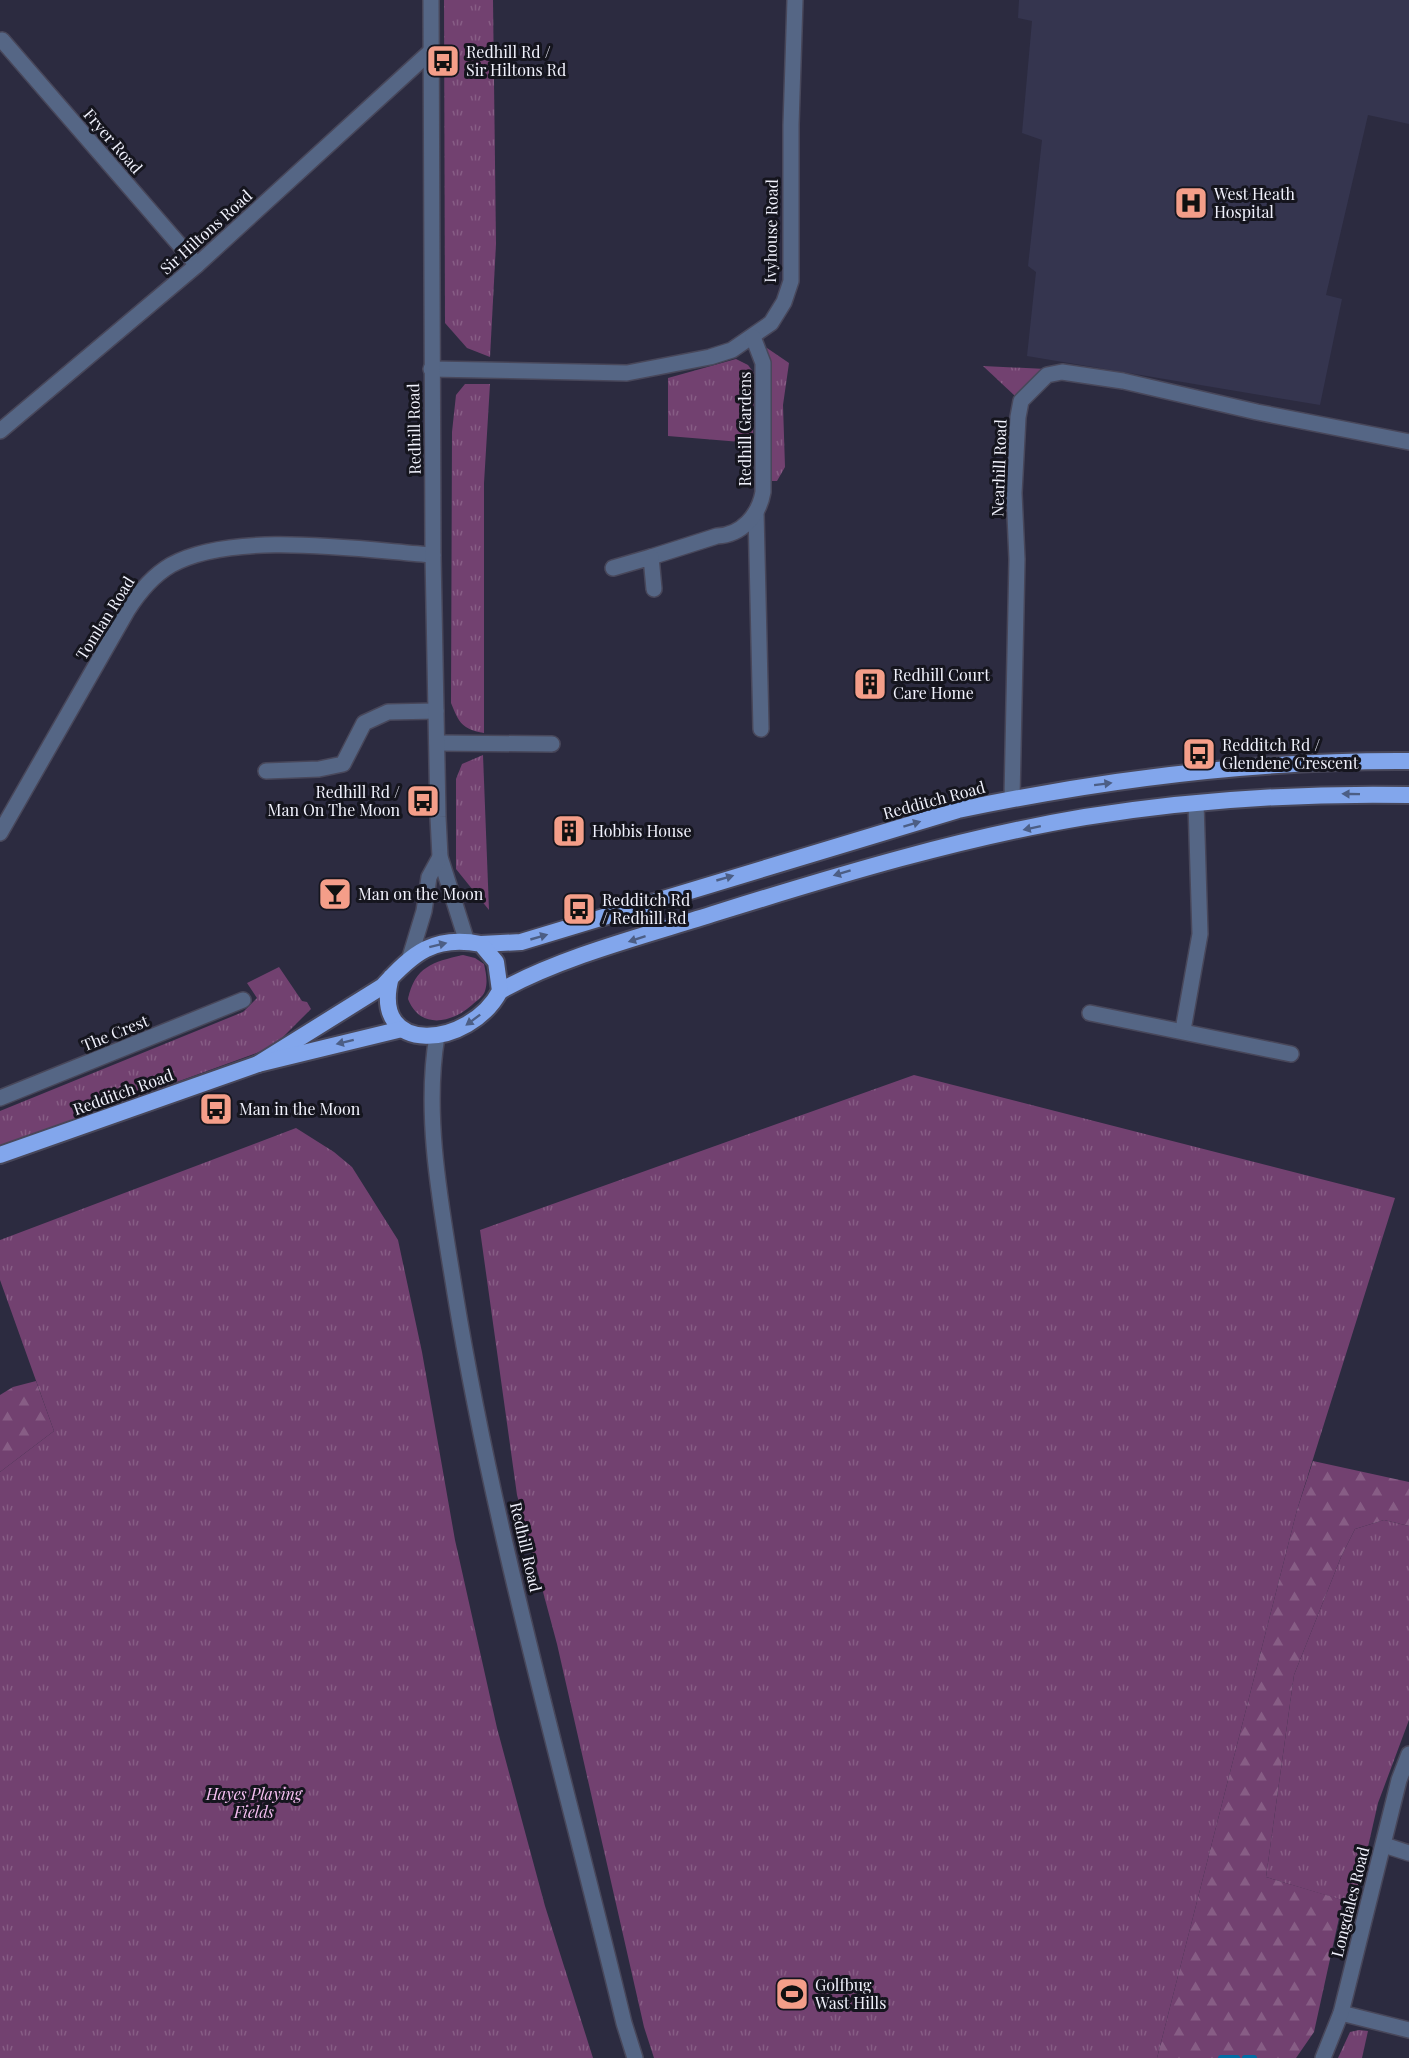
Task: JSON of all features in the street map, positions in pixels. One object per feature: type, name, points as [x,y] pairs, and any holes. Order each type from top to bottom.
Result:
[{"type":"highway","name":"Redditch Road","points":[[474,943],[521,942],[958,810],[1012,798],[1082,786],[1249,767],[1314,761],[1409,761]]},
{"type":"highway","points":[[500,991],[496,962],[474,943],[438,944],[410,957],[391,977],[388,990],[389,1009],[402,1029],[415,1034],[437,1036],[468,1025],[480,1017],[500,991],[565,963],[851,870],[968,841],[1085,817],[1196,803],[1336,794],[1409,795]]},
{"type":"highway","name":"Redditch Road","points":[[258,1064],[383,986],[391,977]]},
{"type":"highway","name":"Redditch Road","points":[[0,1155],[258,1064],[402,1029]]},
{"type":"street","name":"Redhill Road","points":[[431,0],[431,369],[435,711],[440,857],[474,943]]},
{"type":"street","name":"Ivyhouse Road","points":[[431,369],[627,373],[710,357],[732,350],[771,323],[784,302],[791,281],[791,125],[795,0]]},
{"type":"street","name":"Fryer Road","points":[[2,40],[197,265]]},
{"type":"street","name":"Sir Hiltons Road","points":[[0,431],[197,265],[430,52]]},
{"type":"street","name":"Redhill Gardens","points":[[753,337],[763,363],[763,492],[756,512],[761,729]]},
{"type":"street","name":"Nearhill Road","points":[[1012,798],[1017,559],[1014,493],[1018,417],[1021,400],[1047,375],[1062,372],[1123,381],[1257,412],[1409,442]]},
{"type":"street","points":[[613,568],[717,536],[727,535],[743,527],[756,512]]},
{"type":"street","name":"Tomlan Road","points":[[0,833],[127,610],[140,591],[172,565],[190,557],[223,550],[276,544],[433,555]]},
{"type":"street","points":[[651,556],[654,589]]},
{"type":"street","points":[[266,771],[291,777],[343,764],[364,723],[388,712],[435,711]]},
{"type":"street","points":[[436,743],[552,744]]},
{"type":"street","points":[[1183,1030],[1200,934],[1196,803]]},
{"type":"street","name":"Redhill Road","points":[[410,957],[424,911],[429,877],[440,857]]},
{"type":"street","name":"The Crest","points":[[2,1093],[243,1000]]},
{"type":"street","points":[[1089,1013],[1183,1030],[1291,1054]]},
{"type":"street","name":"Redhill Road","points":[[437,1036],[432,1070],[434,1123],[443,1213],[470,1384],[541,1688],[624,2024],[635,2058]]},
{"type":"street","name":"Longdales Road","points":[[1323,2058],[1341,2013],[1399,1780],[1409,1754]]},
{"type":"street","points":[[1384,1845],[1409,1853]]},
{"type":"street","points":[[1341,2013],[1409,2030]]},
{"type":"shaded area","name":"West Heath Hospital","points":[[1019,0],[1409,0],[1409,124],[1368,115],[1326,295],[1342,299],[1320,405],[1027,356],[1036,272],[1028,266],[1042,140],[1022,133],[1032,21],[1018,18]]},
{"type":"green space","points":[[444,0],[493,0],[496,244],[490,357],[467,348],[445,323]]},
{"type":"green space","points":[[767,348],[789,363],[783,405],[785,467],[777,481],[772,481]]},
{"type":"green space","points":[[736,359],[748,365],[754,373],[753,443],[668,436],[668,378]]},
{"type":"green space","points":[[983,366],[1046,369],[1015,396]]},
{"type":"green space","points":[[465,384],[490,384],[484,483],[484,733],[462,724],[451,703],[452,432],[456,395]]},
{"type":"green space","points":[[483,755],[489,910],[456,869],[456,779],[462,764]]},
{"type":"green space","points":[[463,955],[475,958],[484,964],[486,984],[483,995],[464,1011],[446,1019],[428,1019],[420,1016],[408,999],[415,980],[426,968],[442,960]]},
{"type":"green space","points":[[279,967],[302,1001],[307,1002],[311,1009],[282,1038],[262,1051],[0,1146],[0,1111],[243,1012],[257,998],[247,983]]},
{"type":"green space","name":"Golfbug Wast Hills","points":[[914,1075],[1395,1198],[1297,1510],[1157,2058],[654,2058],[644,2027],[557,1644],[517,1495],[480,1230]]},
{"type":"green space","name":"Hayes Playing Fields","points":[[296,1128],[334,1152],[352,1167],[398,1240],[422,1352],[455,1540],[497,1728],[545,1906],[593,2058],[0,2058],[0,1472],[54,1431],[0,1280],[0,1240]]},
{"type":"green space","points":[[36,1381],[54,1431],[0,1472],[0,1395],[13,1387]]},
{"type":"green space","points":[[1313,1461],[1409,1482],[1409,1526],[1384,1520],[1355,1529],[1341,1557],[1294,1675],[1266,1877],[1343,1900],[1314,2032],[1296,2058],[1157,2058],[1297,1510]]},
{"type":"green space","points":[[1384,1520],[1409,1526],[1409,1720],[1378,1803],[1355,1904],[1266,1877],[1294,1675],[1341,1557],[1355,1529]]},
{"type":"green space","points":[[1368,2031],[1362,2058],[1338,2058],[1350,2032]]},
{"type":"waterway","points":[[1221,2058],[1237,2058]]},
{"type":"waterway","points":[[1245,2058],[1254,2058]]},
{"type":"place","name":"Redhill Rd / Sir Hiltons Rd","points":[[443,61]]},
{"type":"place","name":"West Heath Hospital","points":[[1191,203]]},
{"type":"place","name":"Redhill Court Care Home","points":[[870,684]]},
{"type":"place","name":"Redditch Rd / Glendene Crescent","points":[[1199,754]]},
{"type":"place","name":"Redhill Rd / Man On The Moon","points":[[423,801]]},
{"type":"place","name":"Hobbis House","points":[[569,831]]},
{"type":"place","name":"Man on the Moon","points":[[335,894]]},
{"type":"place","name":"Redditch Rd / Redhill Rd","points":[[579,909]]},
{"type":"place","name":"Man in the Moon","points":[[216,1109]]},
{"type":"place","name":"Golfbug Wast Hills","points":[[792,1994]]}]
